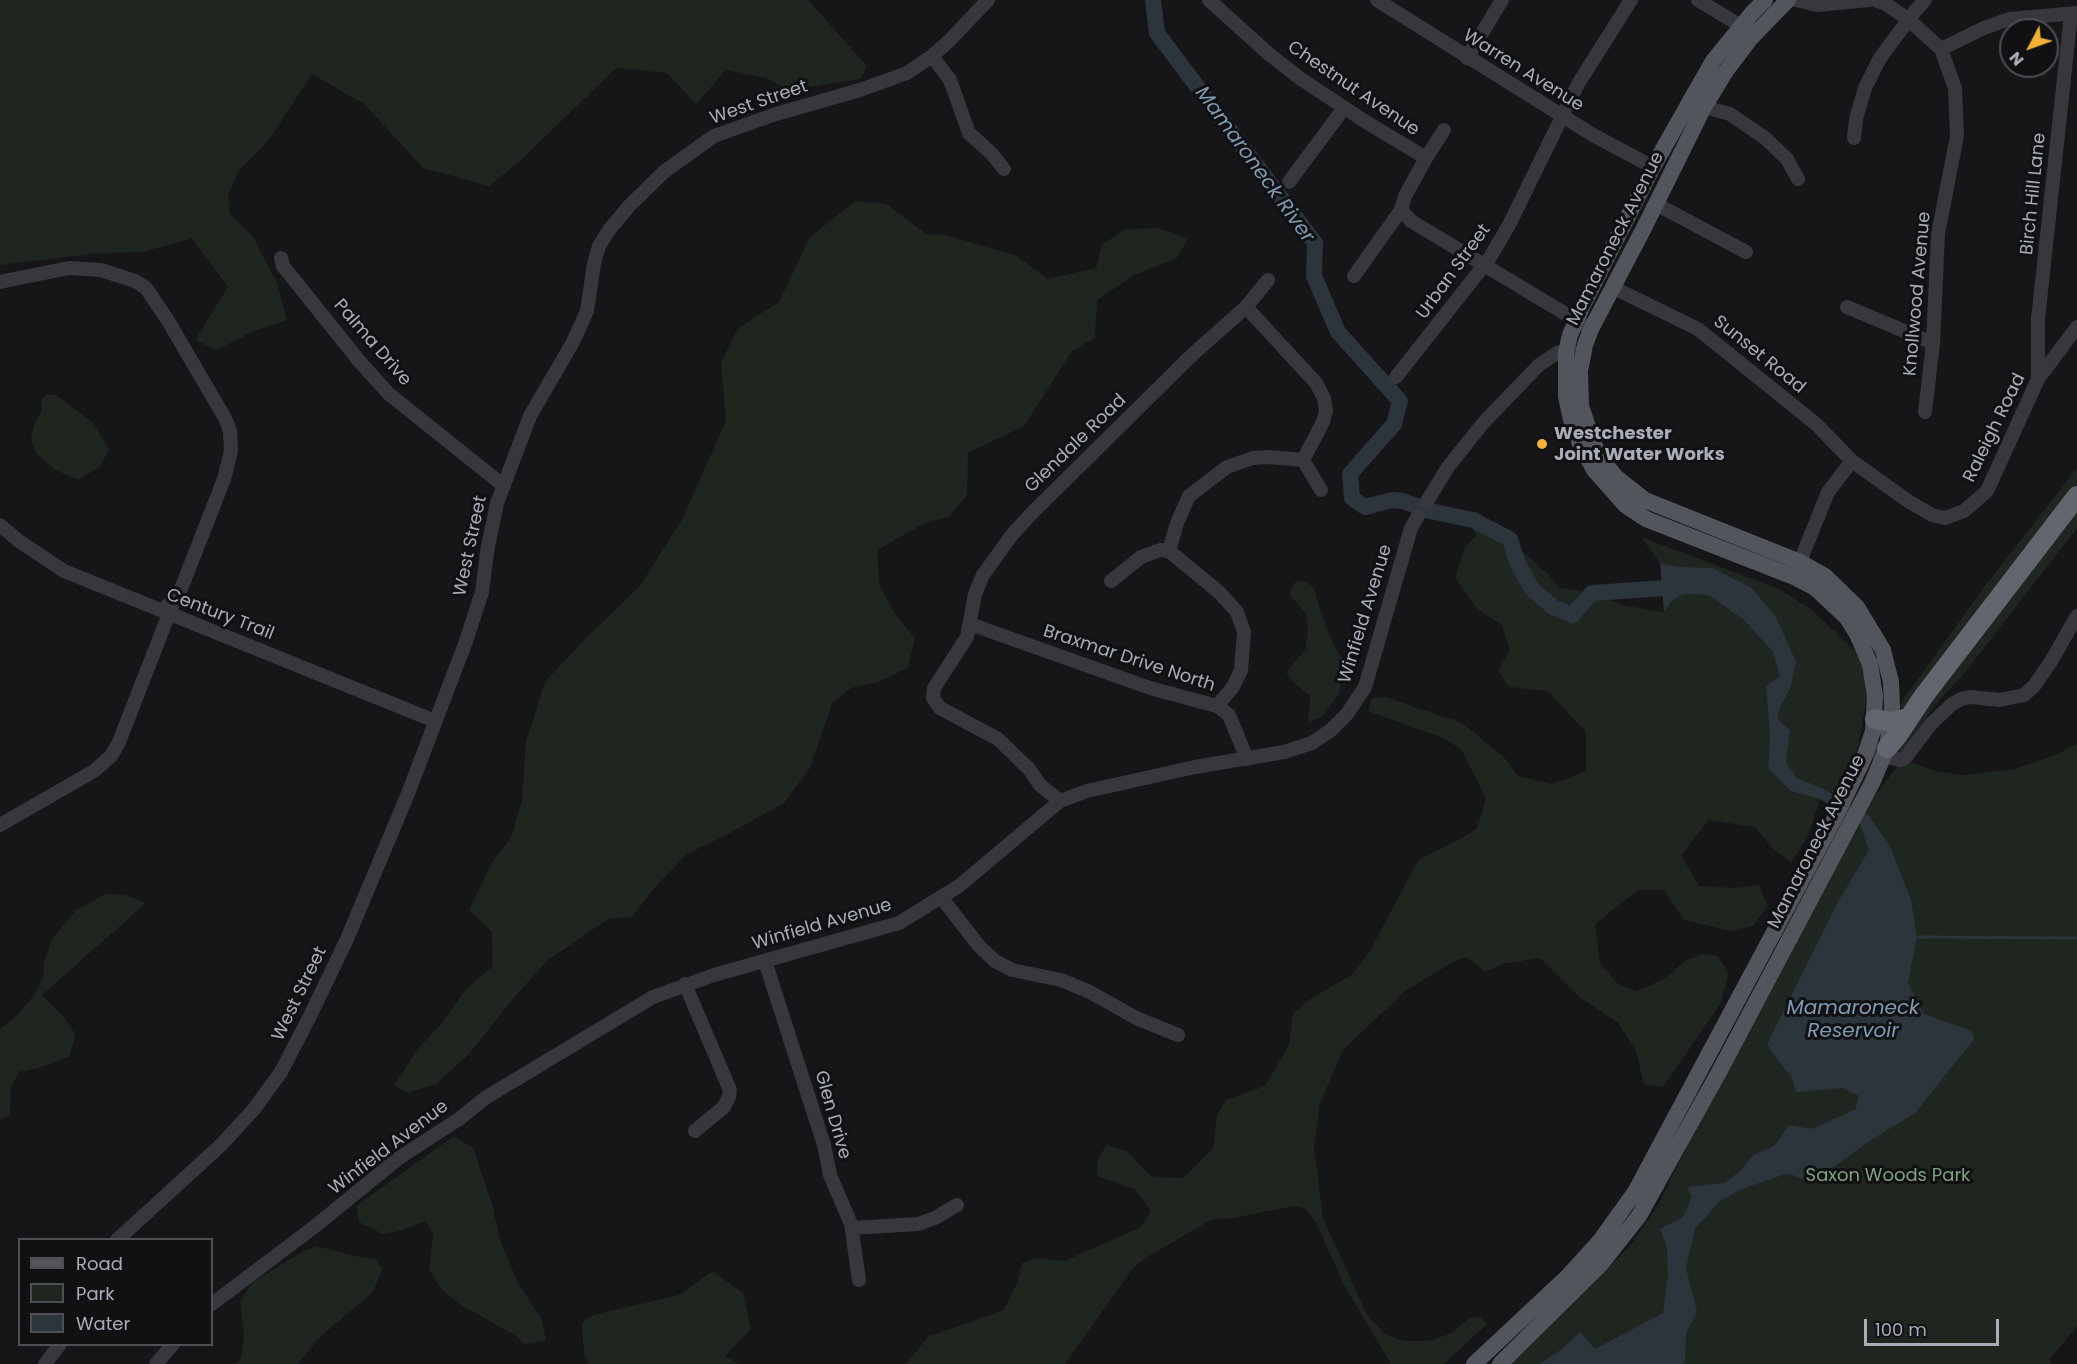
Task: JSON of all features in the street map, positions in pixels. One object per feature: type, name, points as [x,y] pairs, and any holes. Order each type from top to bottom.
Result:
[{"type":"highway","points":[[1879,751],[1892,720],[2077,496]]},
{"type":"main road","name":"Mamaroneck Avenue","points":[[1500,1364],[1602,1264],[1639,1216],[1662,1158],[1842,821],[1859,807],[1892,720],[1875,696],[1870,664],[1847,618],[1797,569],[1646,500],[1616,477],[1603,461],[1594,444],[1581,406],[1580,370],[1574,354],[1576,320],[1653,167],[1713,62],[1765,0]]},
{"type":"main road","name":"Mamaroneck Avenue","points":[[1574,354],[1591,329],[1704,107],[1744,46],[1788,0]]},
{"type":"main road","name":"Mamaroneck Avenue","points":[[1842,821],[1844,797],[1879,751]]},
{"type":"main road","name":"Mamaroneck Avenue","points":[[1474,1364],[1568,1276],[1600,1241],[1662,1158]]},
{"type":"street","name":"West Street","points":[[118,1238],[221,1145],[254,1109],[281,1072],[347,939],[407,795],[465,644],[482,592],[497,503],[530,416],[573,342],[587,311],[594,264],[599,246],[609,230],[630,205],[665,171],[714,136],[907,73],[932,56],[988,0]]},
{"type":"street","name":"Chestnut Avenue","points":[[1209,0],[1301,80],[1426,158]]},
{"type":"street","name":"Warren Avenue","points":[[1377,0],[1562,116],[1653,167]]},
{"type":"street","points":[[1467,58],[1502,0]]},
{"type":"street","name":"Urban Street","points":[[1396,377],[1484,265],[1509,225],[1578,84],[1631,0]]},
{"type":"street","points":[[1698,0],[1741,26]]},
{"type":"street","points":[[1796,0],[1817,5],[1869,0]]},
{"type":"street","name":"Knollwood Avenue","points":[[1875,0],[1886,4],[1909,20],[1941,49],[1955,88],[1957,136],[1938,234],[1933,343],[1924,412]]},
{"type":"street","points":[[1854,138],[1865,88],[1880,58],[1925,0]]},
{"type":"street","points":[[1941,49],[1984,28],[2009,20],[2074,14]]},
{"type":"street","name":"Birch Hill Lane","points":[[2038,379],[2038,319],[2074,14]]},
{"type":"street","points":[[932,56],[950,80],[969,133],[992,154],[1004,169]]},
{"type":"street","points":[[1704,107],[1730,114],[1765,138],[1787,159],[1798,179]]},
{"type":"street","points":[[1289,182],[1344,108]]},
{"type":"street","points":[[1354,276],[1401,210],[1405,196],[1444,130]]},
{"type":"street","points":[[1656,204],[1746,252]]},
{"type":"street","points":[[1401,210],[1411,221],[1591,329]]},
{"type":"street","name":"Palma Drive","points":[[281,258],[283,266],[360,362],[389,394],[504,486]]},
{"type":"street","points":[[0,282],[69,268],[100,270],[135,281],[146,288],[210,389],[227,425],[231,451],[224,479],[177,597],[165,613],[119,742],[111,756],[94,771],[0,825]]},
{"type":"street","name":"Glendale Road","points":[[1060,801],[1040,785],[1029,769],[998,739],[940,708],[933,698],[934,688],[963,645],[970,624],[975,594],[983,575],[1011,536],[1193,354],[1246,307],[1268,280]]},
{"type":"street","name":"Sunset Road","points":[[1612,287],[1698,329],[1816,424],[1852,461],[1869,473]]},
{"type":"street","points":[[1246,307],[1306,370],[1324,398],[1326,411],[1323,422],[1303,460]]},
{"type":"street","points":[[1847,307],[1933,343]]},
{"type":"street","name":"Raleigh Road","points":[[1869,473],[1932,515],[1945,518],[1964,511],[1987,491],[2038,379],[2077,327]]},
{"type":"street","points":[[1426,504],[1448,467],[1484,422],[1539,365],[1557,353],[1574,354]]},
{"type":"street","points":[[1170,551],[1177,523],[1189,496],[1227,467],[1253,458],[1303,460]]},
{"type":"street","points":[[1303,460],[1321,489]]},
{"type":"street","points":[[1797,569],[1828,492],[1852,461]]},
{"type":"street","name":"Winfield Avenue","points":[[213,1303],[314,1227],[399,1158],[459,1119],[485,1098],[653,996],[685,984],[899,924],[959,886],[1060,801],[1087,790],[1284,752],[1312,742],[1331,730],[1347,714],[1365,687],[1411,528],[1418,516]]},
{"type":"street","name":"Century Trail","points":[[0,525],[19,541],[64,571],[435,721]]},
{"type":"street","points":[[1111,581],[1141,557],[1160,550],[1170,551],[1220,593],[1237,612],[1244,632],[1241,670],[1233,687],[1217,706]]},
{"type":"street","points":[[1879,751],[1900,760],[1905,758],[1931,724],[1952,704],[1961,699],[1970,697],[2000,700],[2024,695],[2034,686],[2050,663],[2077,616]]},
{"type":"street","name":"Braxmar Drive North","points":[[970,624],[1150,688],[1217,706],[1230,715],[1247,759]]},
{"type":"street","points":[[941,897],[980,946],[995,960],[1012,970],[1062,980],[1090,992],[1136,1018],[1178,1035]]},
{"type":"street","name":"Glen Drive","points":[[765,961],[824,1145],[830,1175],[852,1228],[859,1280]]},
{"type":"street","points":[[685,984],[730,1090],[723,1107],[695,1131]]},
{"type":"street","points":[[852,1228],[918,1224],[935,1218],[957,1205]]},
{"type":"street","points":[[45,1364],[58,1346]]},
{"type":"street","points":[[156,1364],[171,1346]]},
{"type":"green space","points":[[0,0],[808,0],[867,66],[860,79],[787,90],[766,78],[726,70],[696,104],[667,73],[616,68],[518,163],[489,186],[423,168],[364,104],[312,74],[269,140],[239,170],[228,195],[230,214],[253,237],[277,283],[287,320],[254,331],[217,350],[195,340],[228,287],[192,238],[143,252],[100,253],[0,265]]},
{"type":"green space","points":[[855,201],[886,204],[926,234],[946,235],[1017,256],[1047,279],[1096,268],[1102,245],[1125,229],[1158,228],[1188,239],[1176,259],[1136,274],[1097,300],[1095,338],[1072,351],[1024,426],[968,453],[967,495],[949,517],[927,522],[877,550],[880,587],[895,614],[915,638],[908,668],[878,682],[851,688],[832,703],[810,768],[784,803],[687,854],[655,887],[632,917],[608,919],[548,960],[516,995],[469,1054],[436,1084],[407,1093],[394,1085],[418,1049],[442,1023],[466,989],[493,966],[492,932],[469,910],[493,861],[511,838],[522,801],[526,741],[545,682],[586,638],[639,587],[683,518],[726,420],[721,363],[738,328],[779,302],[810,237]]},
{"type":"green space","points":[[47,394],[56,395],[94,424],[109,450],[100,466],[79,480],[55,470],[36,453],[31,440],[34,425],[42,410],[41,400]]},
{"type":"green space","points":[[2077,468],[2077,484],[1906,710],[1902,712],[1900,709],[1902,701],[1985,586]]},
{"type":"green space","points":[[1467,511],[1478,512],[1548,574],[1559,588],[1582,591],[1627,606],[1664,612],[1673,600],[1684,594],[1708,595],[1744,620],[1773,652],[1781,676],[1770,736],[1768,768],[1790,791],[1820,799],[1808,836],[1791,863],[1773,849],[1755,827],[1709,820],[1681,855],[1699,886],[1736,888],[1759,885],[1768,906],[1753,926],[1730,931],[1684,920],[1664,890],[1638,890],[1595,924],[1600,963],[1618,984],[1637,991],[1666,978],[1686,960],[1703,954],[1717,956],[1729,972],[1721,1003],[1663,1087],[1644,1085],[1636,1051],[1618,1023],[1579,997],[1540,958],[1502,964],[1485,972],[1467,957],[1453,962],[1404,992],[1343,1050],[1320,1103],[1314,1147],[1323,1218],[1366,1313],[1385,1334],[1404,1341],[1429,1341],[1452,1333],[1469,1318],[1482,1317],[1487,1324],[1444,1364],[1391,1364],[1344,1285],[1316,1222],[1304,1208],[1294,1206],[1233,1218],[1213,1219],[1147,1257],[1133,1268],[1065,1364],[906,1364],[928,1337],[1004,1310],[1018,1281],[1022,1263],[1036,1258],[1064,1261],[1140,1228],[1151,1211],[1134,1189],[1097,1176],[1098,1158],[1107,1145],[1127,1151],[1151,1177],[1183,1178],[1213,1149],[1217,1115],[1226,1100],[1265,1086],[1289,1045],[1293,1013],[1313,997],[1352,975],[1370,951],[1419,859],[1477,829],[1486,798],[1461,749],[1443,738],[1368,711],[1372,698],[1385,697],[1462,723],[1504,757],[1518,776],[1552,784],[1586,771],[1586,732],[1548,691],[1509,687],[1498,671],[1510,649],[1502,625],[1477,609],[1455,577],[1465,547],[1476,536]]},
{"type":"green space","points":[[2077,511],[2077,528],[1967,670],[1936,704],[1903,751],[1897,754],[1896,752],[1949,677]]},
{"type":"green space","points":[[1641,537],[1779,589],[1811,609],[1858,654],[1870,682],[1855,763],[1845,783],[1834,794],[1797,778],[1786,762],[1790,730],[1778,719],[1779,710],[1791,687],[1796,661],[1776,617],[1752,588],[1660,563]]},
{"type":"green space","points":[[1296,581],[1308,582],[1315,590],[1320,611],[1335,648],[1345,662],[1339,694],[1323,716],[1308,723],[1310,696],[1292,681],[1286,672],[1305,650],[1308,631],[1306,614],[1289,594]]},
{"type":"green space","name":"Saxon Woods Park","points":[[2077,744],[2077,1326],[2050,1359],[2050,1364],[1510,1364],[1630,1246],[1658,1205],[1697,1126],[1807,920],[1860,824],[1861,826],[1863,812],[1898,765],[1909,761],[1935,771],[1963,775],[2015,769],[2055,755]]},
{"type":"green space","points":[[106,894],[126,895],[146,903],[42,995],[63,1016],[75,1033],[70,1056],[39,1068],[19,1072],[11,1087],[10,1115],[0,1120],[0,1029],[16,1016],[35,994],[43,977],[44,962],[52,939],[76,910]]},
{"type":"green space","points":[[454,1136],[473,1148],[493,1207],[499,1237],[518,1283],[542,1320],[546,1341],[524,1344],[518,1337],[463,1306],[442,1290],[429,1269],[433,1234],[426,1221],[403,1230],[383,1234],[359,1222],[356,1206]]},
{"type":"green space","points":[[316,1246],[376,1259],[382,1269],[373,1292],[320,1337],[298,1364],[236,1364],[241,1358],[244,1335],[240,1301],[253,1282]]},
{"type":"green space","points":[[713,1271],[743,1293],[751,1329],[725,1356],[738,1364],[588,1364],[584,1355],[582,1323],[593,1315],[679,1295]]},
{"type":"water","name":"Mamaroneck Reservoir","points":[[1660,563],[1679,567],[1713,568],[1752,588],[1776,617],[1796,661],[1791,687],[1779,710],[1778,719],[1790,730],[1786,762],[1797,778],[1824,789],[1868,815],[1890,846],[1911,900],[1917,937],[1908,983],[1924,1014],[1972,1031],[1974,1039],[1915,1113],[1871,1140],[1811,1183],[1788,1173],[1739,1190],[1719,1202],[1695,1229],[1686,1268],[1697,1312],[1686,1333],[1685,1362],[1682,1364],[1540,1364],[1562,1349],[1580,1332],[1595,1349],[1663,1313],[1668,1276],[1667,1247],[1660,1229],[1683,1217],[1692,1197],[1687,1187],[1725,1183],[1741,1170],[1753,1155],[1774,1146],[1789,1125],[1833,1132],[1853,1118],[1859,1096],[1843,1088],[1796,1092],[1791,1076],[1767,1044],[1838,902],[1869,850],[1860,824],[1820,799],[1790,791],[1768,768],[1770,736],[1766,686],[1780,676],[1773,652],[1744,620],[1708,595],[1684,594],[1673,600],[1664,612]]},
{"type":"waterway","name":"Mamaroneck River","points":[[1153,0],[1157,33],[1315,243],[1314,276],[1338,332],[1400,401],[1394,424],[1350,474],[1352,498],[1365,507],[1392,500],[1403,501],[1430,511],[1473,520],[1510,539],[1517,562],[1532,589],[1553,607],[1572,615],[1592,593],[1682,585]]},
{"type":"waterway","points":[[1914,937],[2077,938]]},
{"type":"waterway","name":"Mamaroneck River","points":[[1807,1140],[1871,1111]]},
{"type":"place","name":"Westchester Joint Water Works","points":[[1542,444]]}]
